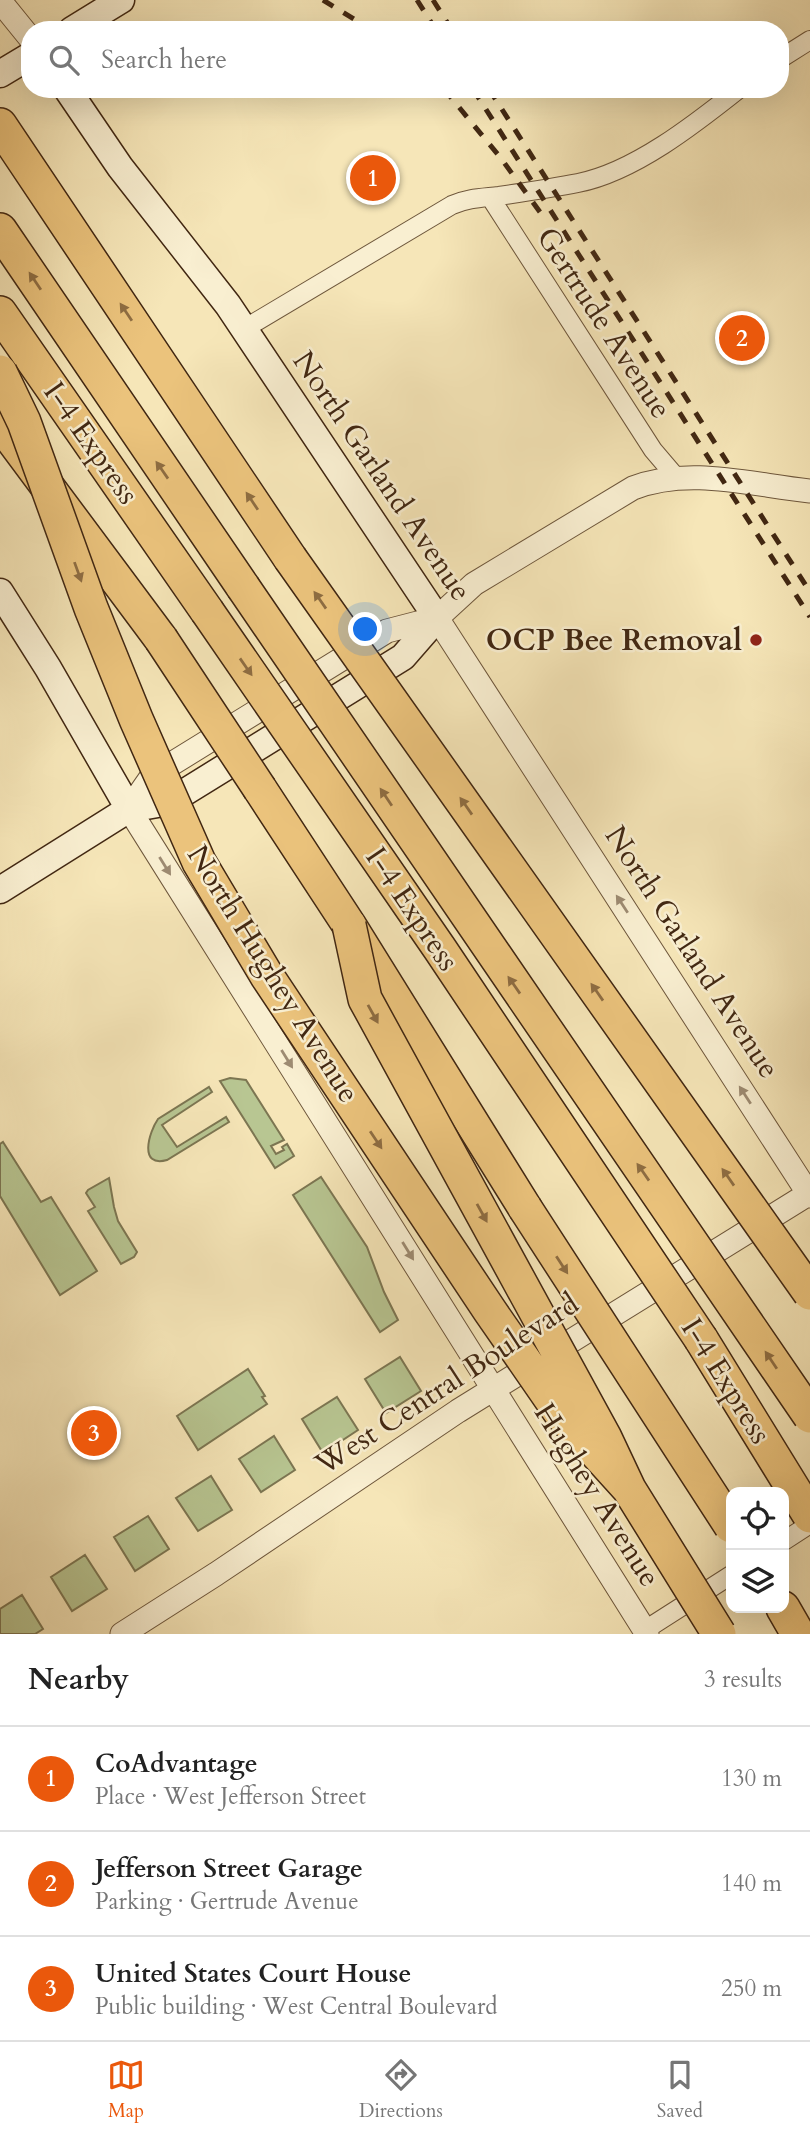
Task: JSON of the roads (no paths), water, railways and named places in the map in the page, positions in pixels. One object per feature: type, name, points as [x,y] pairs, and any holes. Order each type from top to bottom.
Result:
[{"type":"highway","points":[[4,131],[290,558],[810,1293]]},
{"type":"highway","name":"I-4 Express","points":[[0,230],[810,1416]]},
{"type":"highway","name":"I-4 Express","points":[[0,313],[440,949],[701,1339],[810,1516]]},
{"type":"highway","points":[[0,372],[24,422],[91,608],[131,707],[199,862],[267,976],[514,1346],[562,1415],[629,1489]]},
{"type":"highway","points":[[0,423],[161,639],[349,925],[525,1208],[726,1518]]},
{"type":"highway","points":[[349,925],[365,999],[605,1438],[629,1489],[719,1634]]},
{"type":"highway","points":[[701,1339],[810,1488]]},
{"type":"highway","points":[[786,1613],[798,1634]]},
{"type":"main road","points":[[87,21],[121,0]]},
{"type":"main road","points":[[0,74],[21,61]]},
{"type":"main road","name":"North Garland Avenue","points":[[73,98],[120,167],[244,329],[437,618]]},
{"type":"main road","name":"North Hughey Avenue","points":[[0,592],[48,668],[129,808]]},
{"type":"main road","points":[[0,890],[129,808],[170,802],[404,657],[437,618]]},
{"type":"street","points":[[0,1],[21,27]]},
{"type":"street","points":[[789,53],[810,40]]},
{"type":"street","points":[[244,329],[442,210],[469,198],[582,182],[619,168],[694,125],[728,98]]},
{"type":"street","name":"Gertrude Avenue","points":[[489,197],[653,450],[676,477]]},
{"type":"street","points":[[437,618],[474,584],[621,495],[644,484],[676,477],[810,491]]},
{"type":"street","name":"North Garland Avenue","points":[[437,618],[809,1194]]},
{"type":"street","name":"North Hughey Avenue","points":[[129,808],[494,1389]]},
{"type":"street","name":"West Central Boulevard","points":[[122,1634],[494,1389],[809,1194]]},
{"type":"street","name":"Hughey Avenue","points":[[494,1389],[646,1632]]},
{"type":"street","points":[[789,1538],[810,1524]]},
{"type":"street","points":[[646,1632],[726,1577]]},
{"type":"railway","points":[[323,0],[357,21]]},
{"type":"railway","points":[[417,0],[430,21]]},
{"type":"railway","points":[[433,0],[446,21]]},
{"type":"railway","points":[[451,98],[500,157],[540,212]]},
{"type":"railway","points":[[479,98],[810,617]]},
{"type":"railway","points":[[495,98],[810,592]]},
{"type":"place","name":"CoAdvantage","points":[[373,178]]},
{"type":"place","name":"Jefferson Street Garage","points":[[742,338]]},
{"type":"place","name":"OCP Bee Removal","points":[[756,640]]},
{"type":"place","name":"United States Court House","points":[[94,1433]]}]
